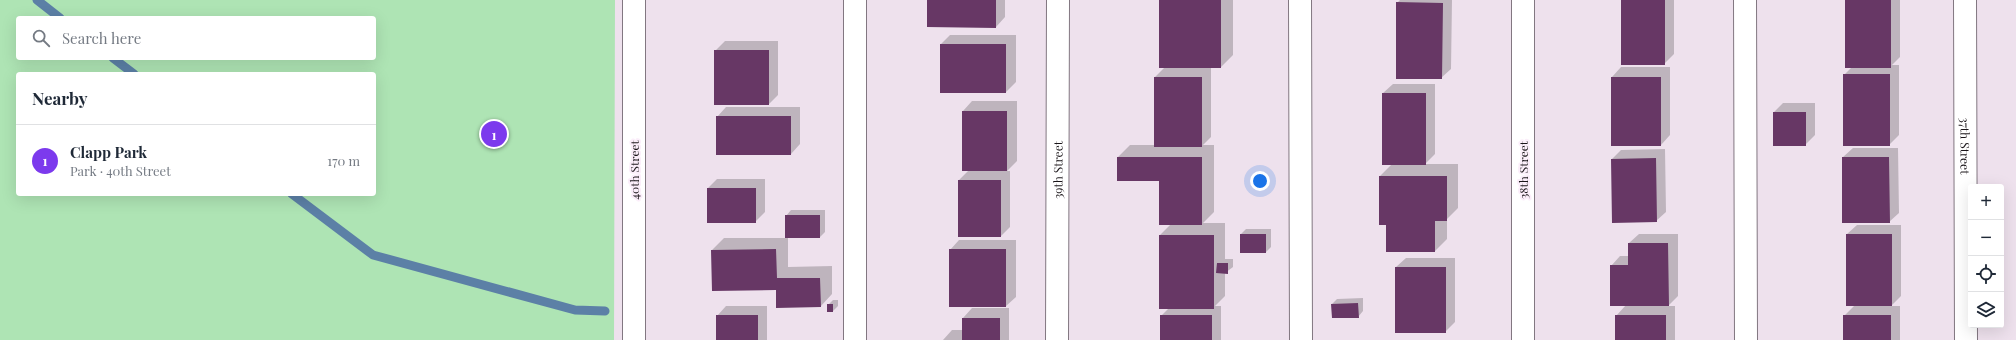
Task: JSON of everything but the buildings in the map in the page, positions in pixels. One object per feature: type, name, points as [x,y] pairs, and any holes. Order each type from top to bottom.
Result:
[{"type":"street","name":"40th Street","points":[[634,0],[634,340]]},
{"type":"street","points":[[855,0],[855,340]]},
{"type":"street","name":"39th Street","points":[[1057,340],[1058,0]]},
{"type":"street","points":[[1300,0],[1301,340]]},
{"type":"street","name":"38th Street","points":[[1523,0],[1523,340]]},
{"type":"street","points":[[1745,0],[1746,340]]},
{"type":"street","name":"37th Street","points":[[1965,0],[1966,340]]},
{"type":"green space","points":[[0,0],[615,0],[614,340],[0,340]]},
{"type":"waterway","points":[[37,0],[57,16]]},
{"type":"waterway","points":[[116,60],[131,72]]},
{"type":"waterway","points":[[295,196],[373,255],[575,310],[605,311]]},
{"type":"place","name":"Clapp Park","points":[[494,134]]}]
